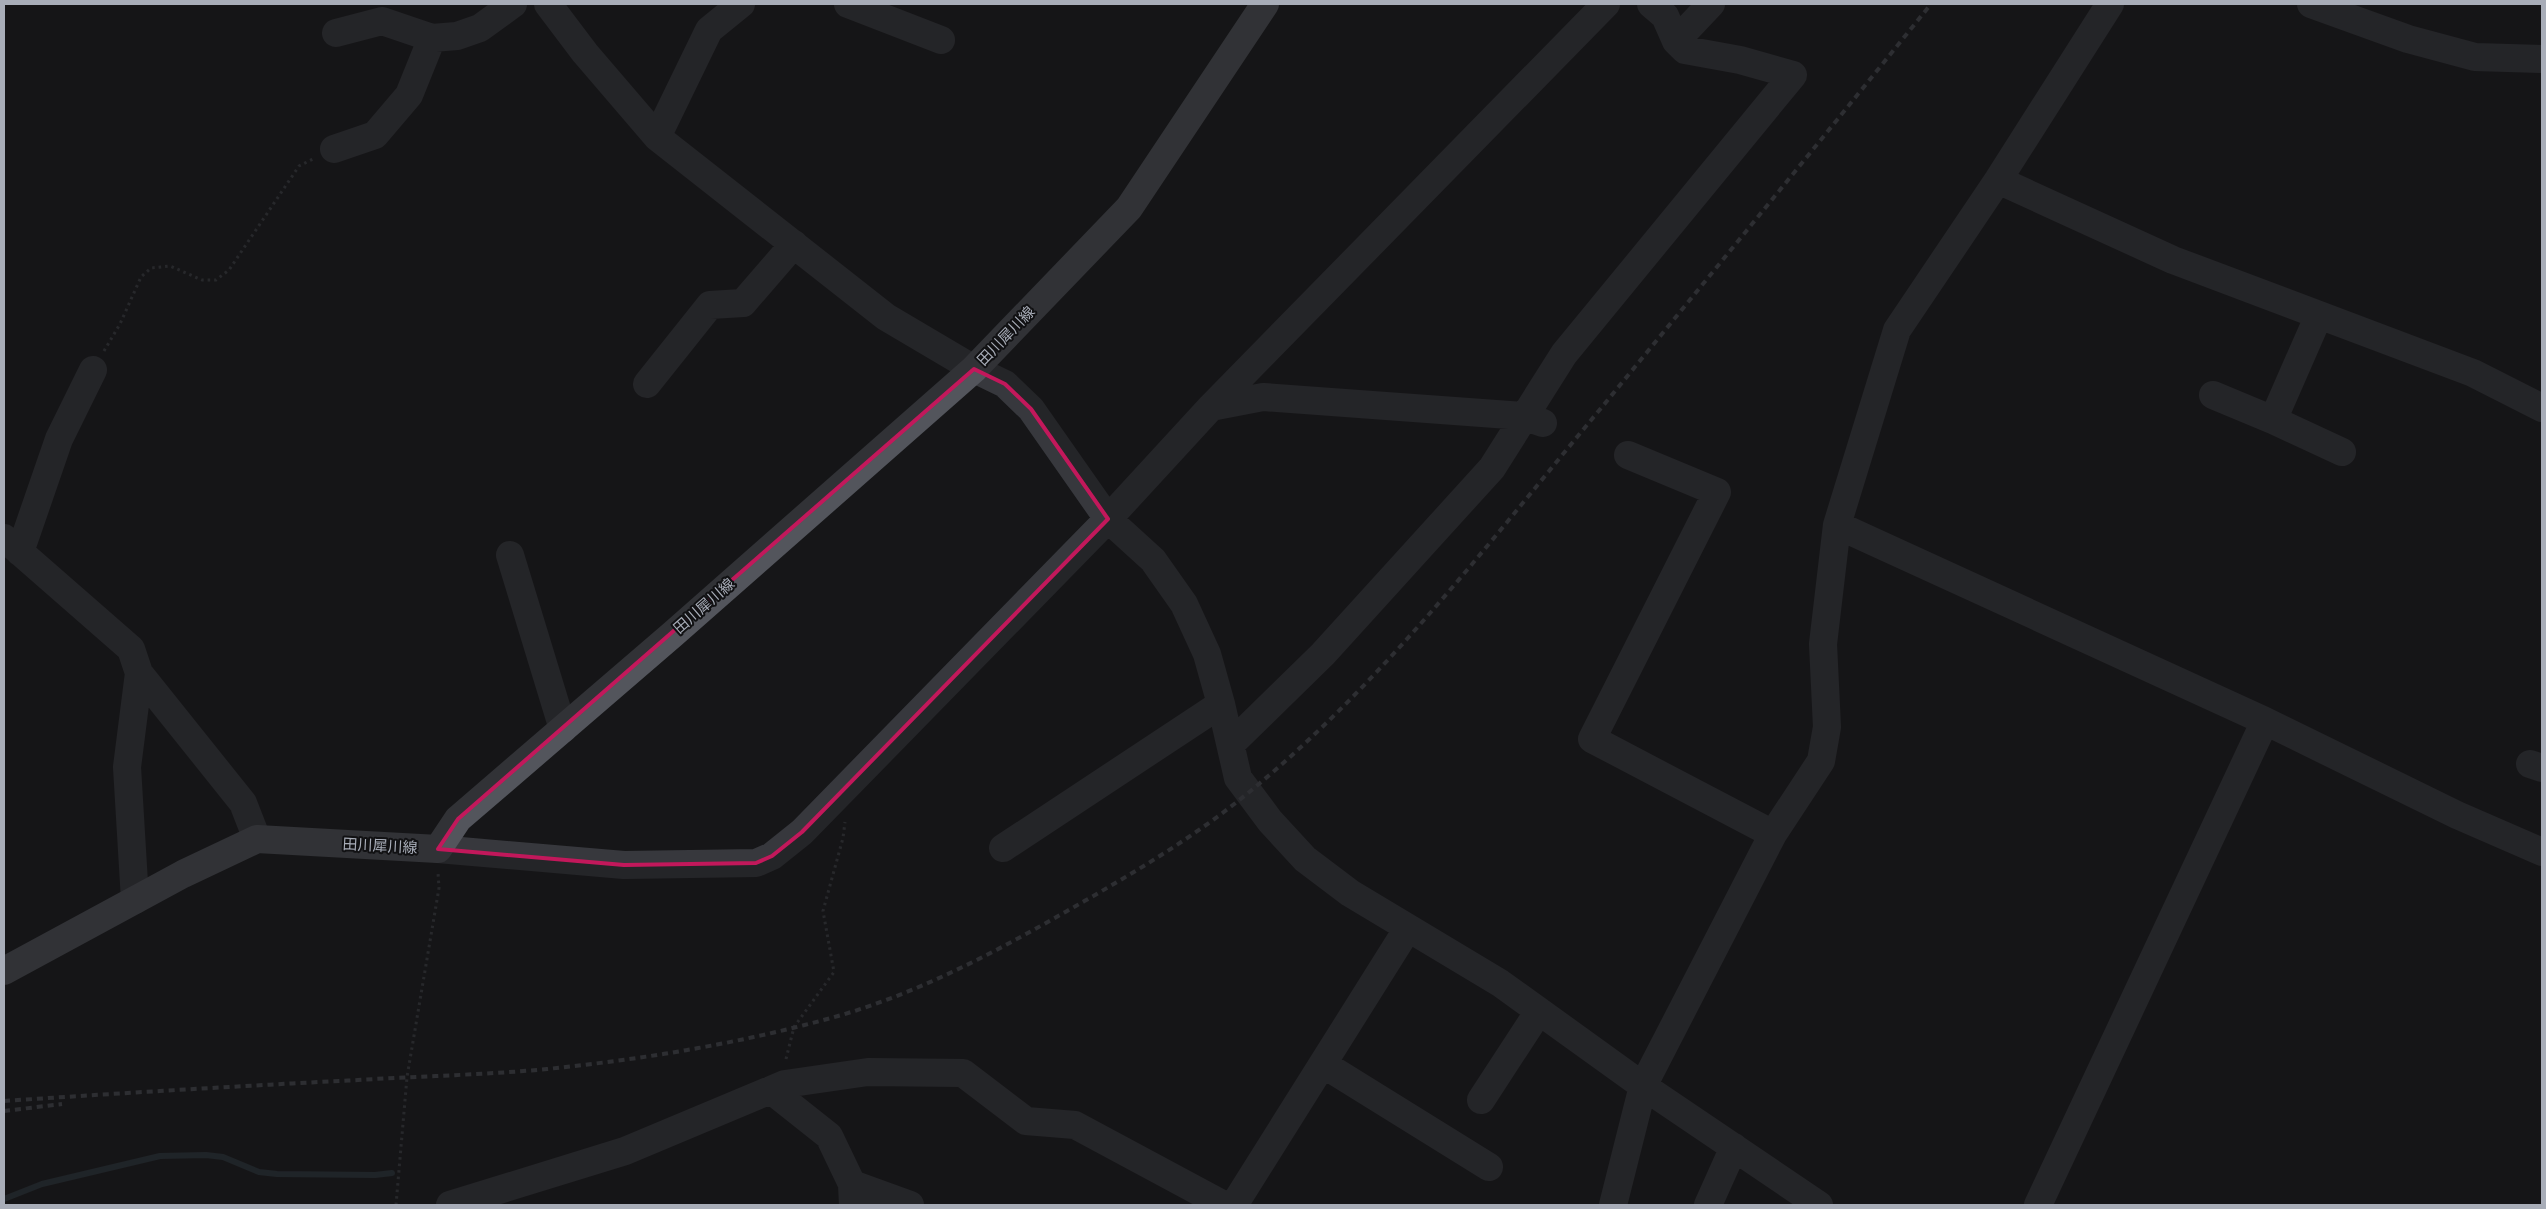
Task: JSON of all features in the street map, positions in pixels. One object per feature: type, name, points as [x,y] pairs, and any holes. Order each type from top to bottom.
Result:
[{"type":"main road","name":"田川犀川線","points":[[4,971],[183,874],[257,839],[438,849],[458,819],[974,369],[1130,208],[1265,4]]},
{"type":"street","points":[[336,33],[382,21],[432,38],[457,36],[480,28],[513,4]]},
{"type":"street","points":[[548,4],[585,52],[658,137],[886,318],[974,369],[1006,384],[1030,409],[1108,519],[1153,560],[1184,604],[1207,654],[1238,778],[1270,821],[1305,858],[1350,893],[1500,984],[1643,1086],[1819,1205]]},
{"type":"street","points":[[658,137],[709,30],[742,4]]},
{"type":"street","points":[[848,4],[941,40]]},
{"type":"street","points":[[438,849],[624,865],[756,862],[772,856],[802,832],[845,789],[1108,519],[1211,407],[1606,4]]},
{"type":"street","points":[[1231,744],[1323,654],[1492,468],[1533,419],[1564,354],[1793,75],[1740,60],[1684,50],[1676,42],[1665,16],[1651,4]]},
{"type":"street","points":[[1676,42],[1711,4]]},
{"type":"street","points":[[1613,1205],[1643,1086],[1773,834],[1820,761],[1827,727],[1823,644],[1837,525],[1897,330],[1998,180],[2110,4]]},
{"type":"street","points":[[2311,4],[2408,39],[2475,57],[2542,59]]},
{"type":"street","points":[[334,149],[375,135],[409,95],[432,38]]},
{"type":"street","points":[[1998,180],[2174,260],[2473,373],[2542,408]]},
{"type":"street","points":[[647,384],[710,305],[743,303],[794,244]]},
{"type":"street","points":[[2273,420],[2319,315]]},
{"type":"street","points":[[93,370],[59,439],[12,545],[131,649],[139,673],[243,803],[257,839]]},
{"type":"street","points":[[2212,395],[2273,420],[2342,452]]},
{"type":"street","points":[[1211,407],[1263,397],[1533,419]]},
{"type":"street","points":[[1628,455],[1717,492],[1592,739],[1773,834]]},
{"type":"street","points":[[1837,525],[2265,721],[2458,815],[2542,852]]},
{"type":"street","points":[[510,556],[563,729]]},
{"type":"street","points":[[136,900],[127,767],[139,673]]},
{"type":"street","points":[[1003,848],[1221,704]]},
{"type":"street","points":[[2038,1205],[2265,721]]},
{"type":"street","points":[[1234,1205],[1408,928]]},
{"type":"street","points":[[1481,1100],[1539,1011]]},
{"type":"street","points":[[1323,1064],[1489,1167]]},
{"type":"street","points":[[450,1205],[625,1151],[778,1087],[868,1072],[963,1073],[1026,1122],[1075,1125],[1224,1205]]},
{"type":"street","points":[[778,1087],[829,1136],[853,1194],[910,1205]]},
{"type":"street","points":[[1708,1205],[1734,1147]]},
{"type":"path","points":[[93,370],[120,324],[140,276],[151,268],[170,266],[202,280],[216,280],[229,270],[299,166],[334,149]]},
{"type":"path","points":[[778,1087],[786,1051],[794,1027],[834,972],[822,910],[843,838],[847,811],[845,789]]},
{"type":"path","points":[[396,1205],[407,1077],[439,888],[438,849]]},
{"type":"highlighted area","points":[[974,369],[1005,384],[1031,409],[1108,519],[802,832],[772,856],[756,863],[624,865],[438,849],[458,819]]},
{"type":"waterway","points":[[4,1199],[42,1184],[160,1156],[206,1155],[223,1157],[259,1172],[277,1174],[375,1175],[392,1173]]},
{"type":"railway","points":[[4,1101],[523,1071],[584,1065],[694,1049],[802,1026],[894,997],[948,974],[1001,948],[1053,919],[1134,872],[1186,839],[1236,803],[1308,741],[1353,696],[1397,650],[1481,554],[1931,4]]},
{"type":"railway","points":[[4,1111],[62,1104]]}]
